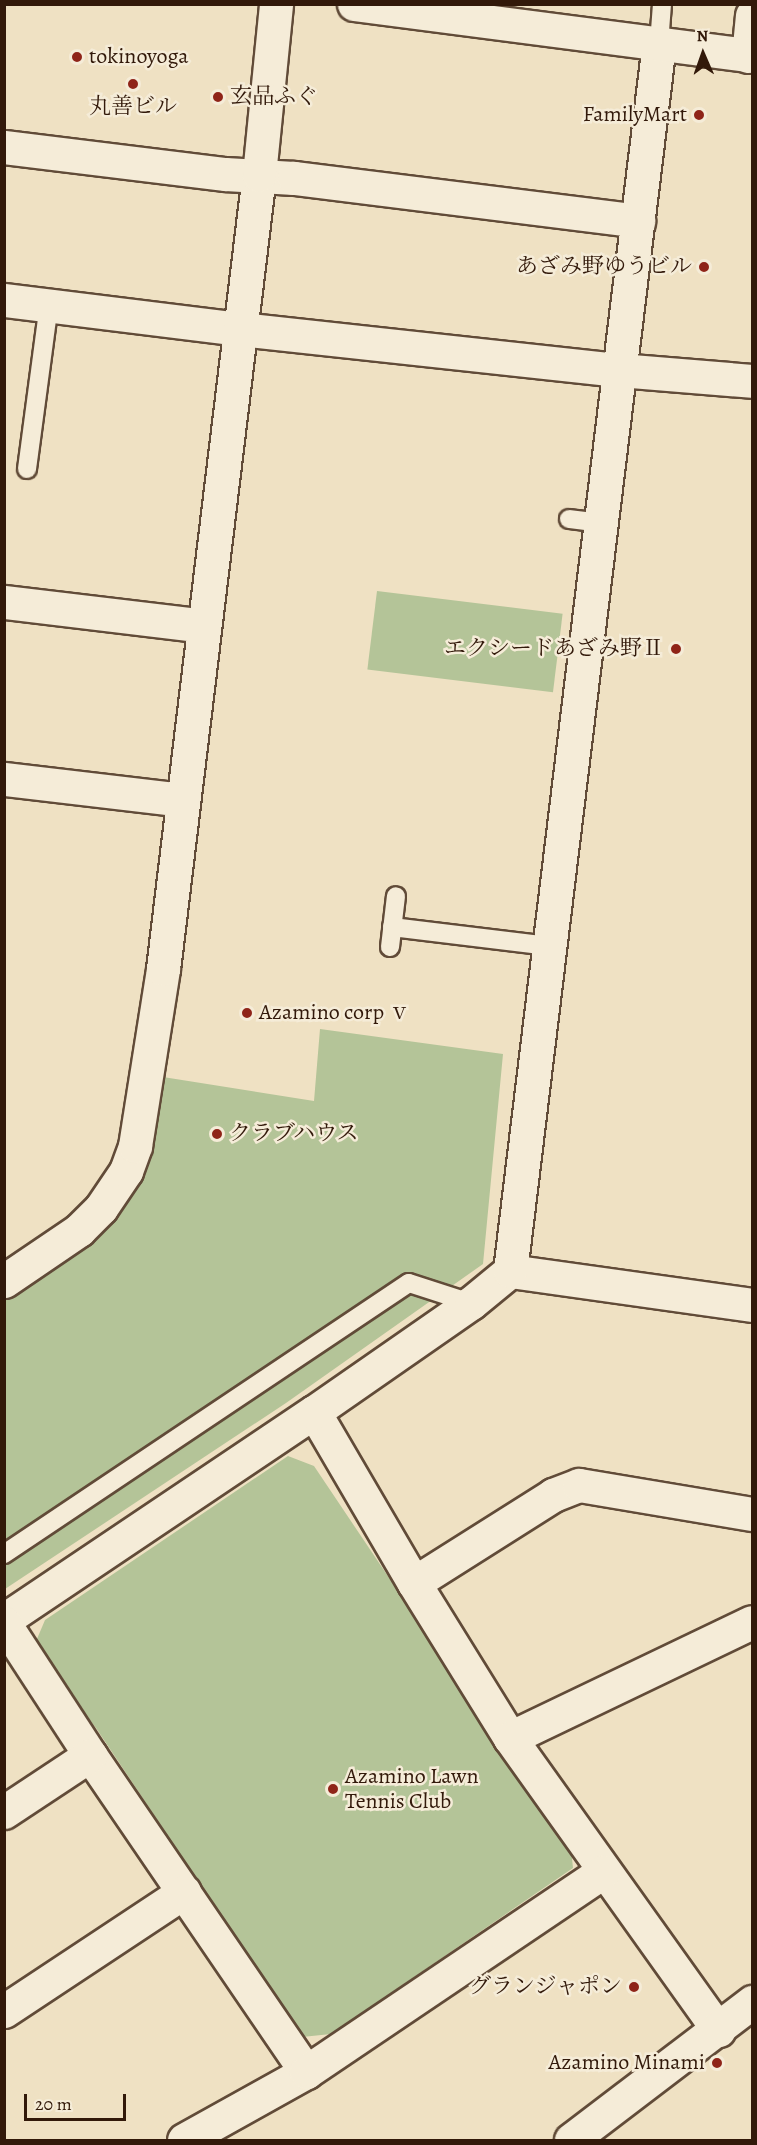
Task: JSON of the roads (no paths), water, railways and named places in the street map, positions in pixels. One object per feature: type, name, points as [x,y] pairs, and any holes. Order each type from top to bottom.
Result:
[{"type":"street","points":[[4,1281],[79,1230],[101,1208],[126,1171],[135,1146],[143,1106],[183,800],[259,175],[276,4]]},
{"type":"street","points":[[354,4],[750,56],[753,15]]},
{"type":"street","points":[[306,2072],[90,1755],[4,1622],[314,1412],[471,1302],[510,1271],[659,44]]},
{"type":"street","points":[[4,147],[638,221]]},
{"type":"street","points":[[4,300],[240,329],[619,370],[753,381]]},
{"type":"street","points":[[4,602],[204,626]]},
{"type":"street","points":[[4,779],[183,800]]},
{"type":"street","points":[[510,1271],[753,1305]]},
{"type":"street","points":[[314,1412],[414,1583],[510,1737],[718,2030]]},
{"type":"street","points":[[414,1583],[553,1495],[579,1485],[753,1514]]},
{"type":"street","points":[[510,1737],[753,1622]]},
{"type":"street","points":[[4,1812],[90,1755]]},
{"type":"street","points":[[184,2140],[306,2072],[604,1871]]},
{"type":"street","points":[[4,2012],[184,1892]]},
{"type":"street","points":[[571,2140],[753,2002]]},
{"type":"lane","points":[[659,44],[662,4]]},
{"type":"lane","points":[[27,469],[49,305]]},
{"type":"lane","points":[[569,519],[601,523]]},
{"type":"lane","points":[[390,947],[396,896]]},
{"type":"lane","points":[[392,927],[549,946]]},
{"type":"lane","points":[[4,1554],[409,1283],[471,1302]]},
{"type":"place","name":"tokinoyoga","points":[[77,57]]},
{"type":"place","name":"丸善ビル","points":[[133,84]]},
{"type":"place","name":"玄品ふぐ","points":[[218,97]]},
{"type":"place","name":"FamilyMart","points":[[699,115]]},
{"type":"place","name":"あざみ野ゆうビル","points":[[704,267]]},
{"type":"place","name":"エクシードあざみ野Ⅱ","points":[[676,649]]},
{"type":"place","name":"Azamino corp ⅴ","points":[[247,1013]]},
{"type":"place","name":"クラブハウス","points":[[217,1134]]},
{"type":"place","name":"Azamino Lawn Tennis Club","points":[[333,1789]]},
{"type":"place","name":"グランジャポン","points":[[634,1987]]},
{"type":"place","name":"Azamino Minami","points":[[717,2063]]}]
